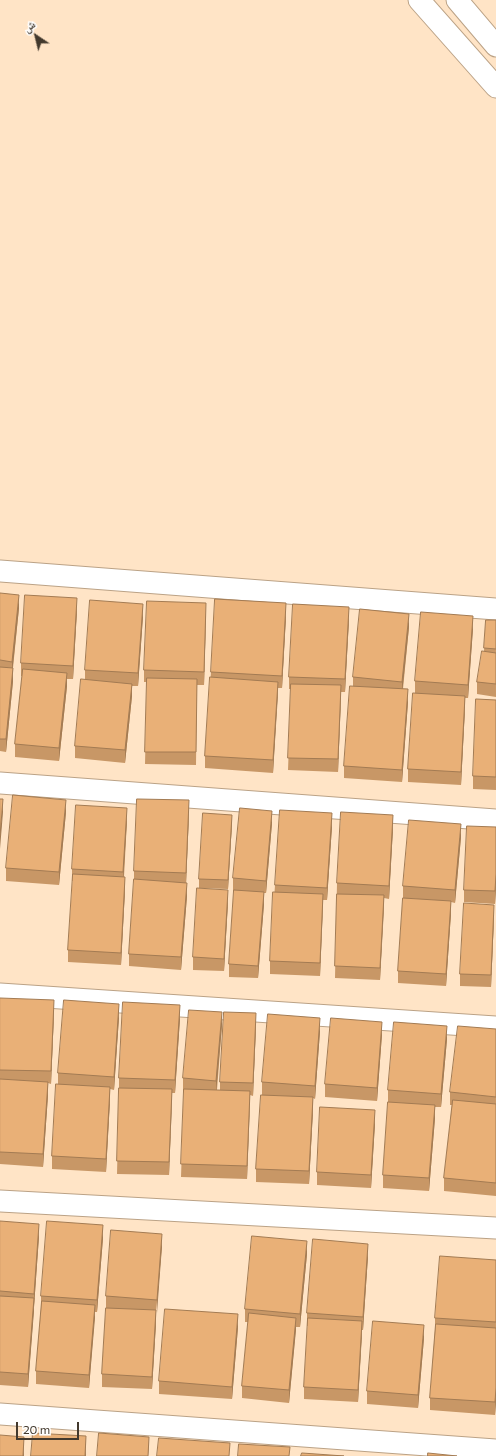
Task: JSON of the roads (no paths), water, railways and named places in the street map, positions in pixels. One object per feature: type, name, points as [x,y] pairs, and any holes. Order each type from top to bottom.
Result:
[{"type":"street","points":[[419,0],[496,87]]},
{"type":"street","points":[[457,0],[496,46]]},
{"type":"street","points":[[0,571],[496,609]]},
{"type":"street","points":[[0,783],[496,820]]},
{"type":"street","points":[[0,994],[496,1027]]},
{"type":"street","points":[[0,1202],[496,1228]]},
{"type":"street","points":[[0,1414],[496,1450]]}]
